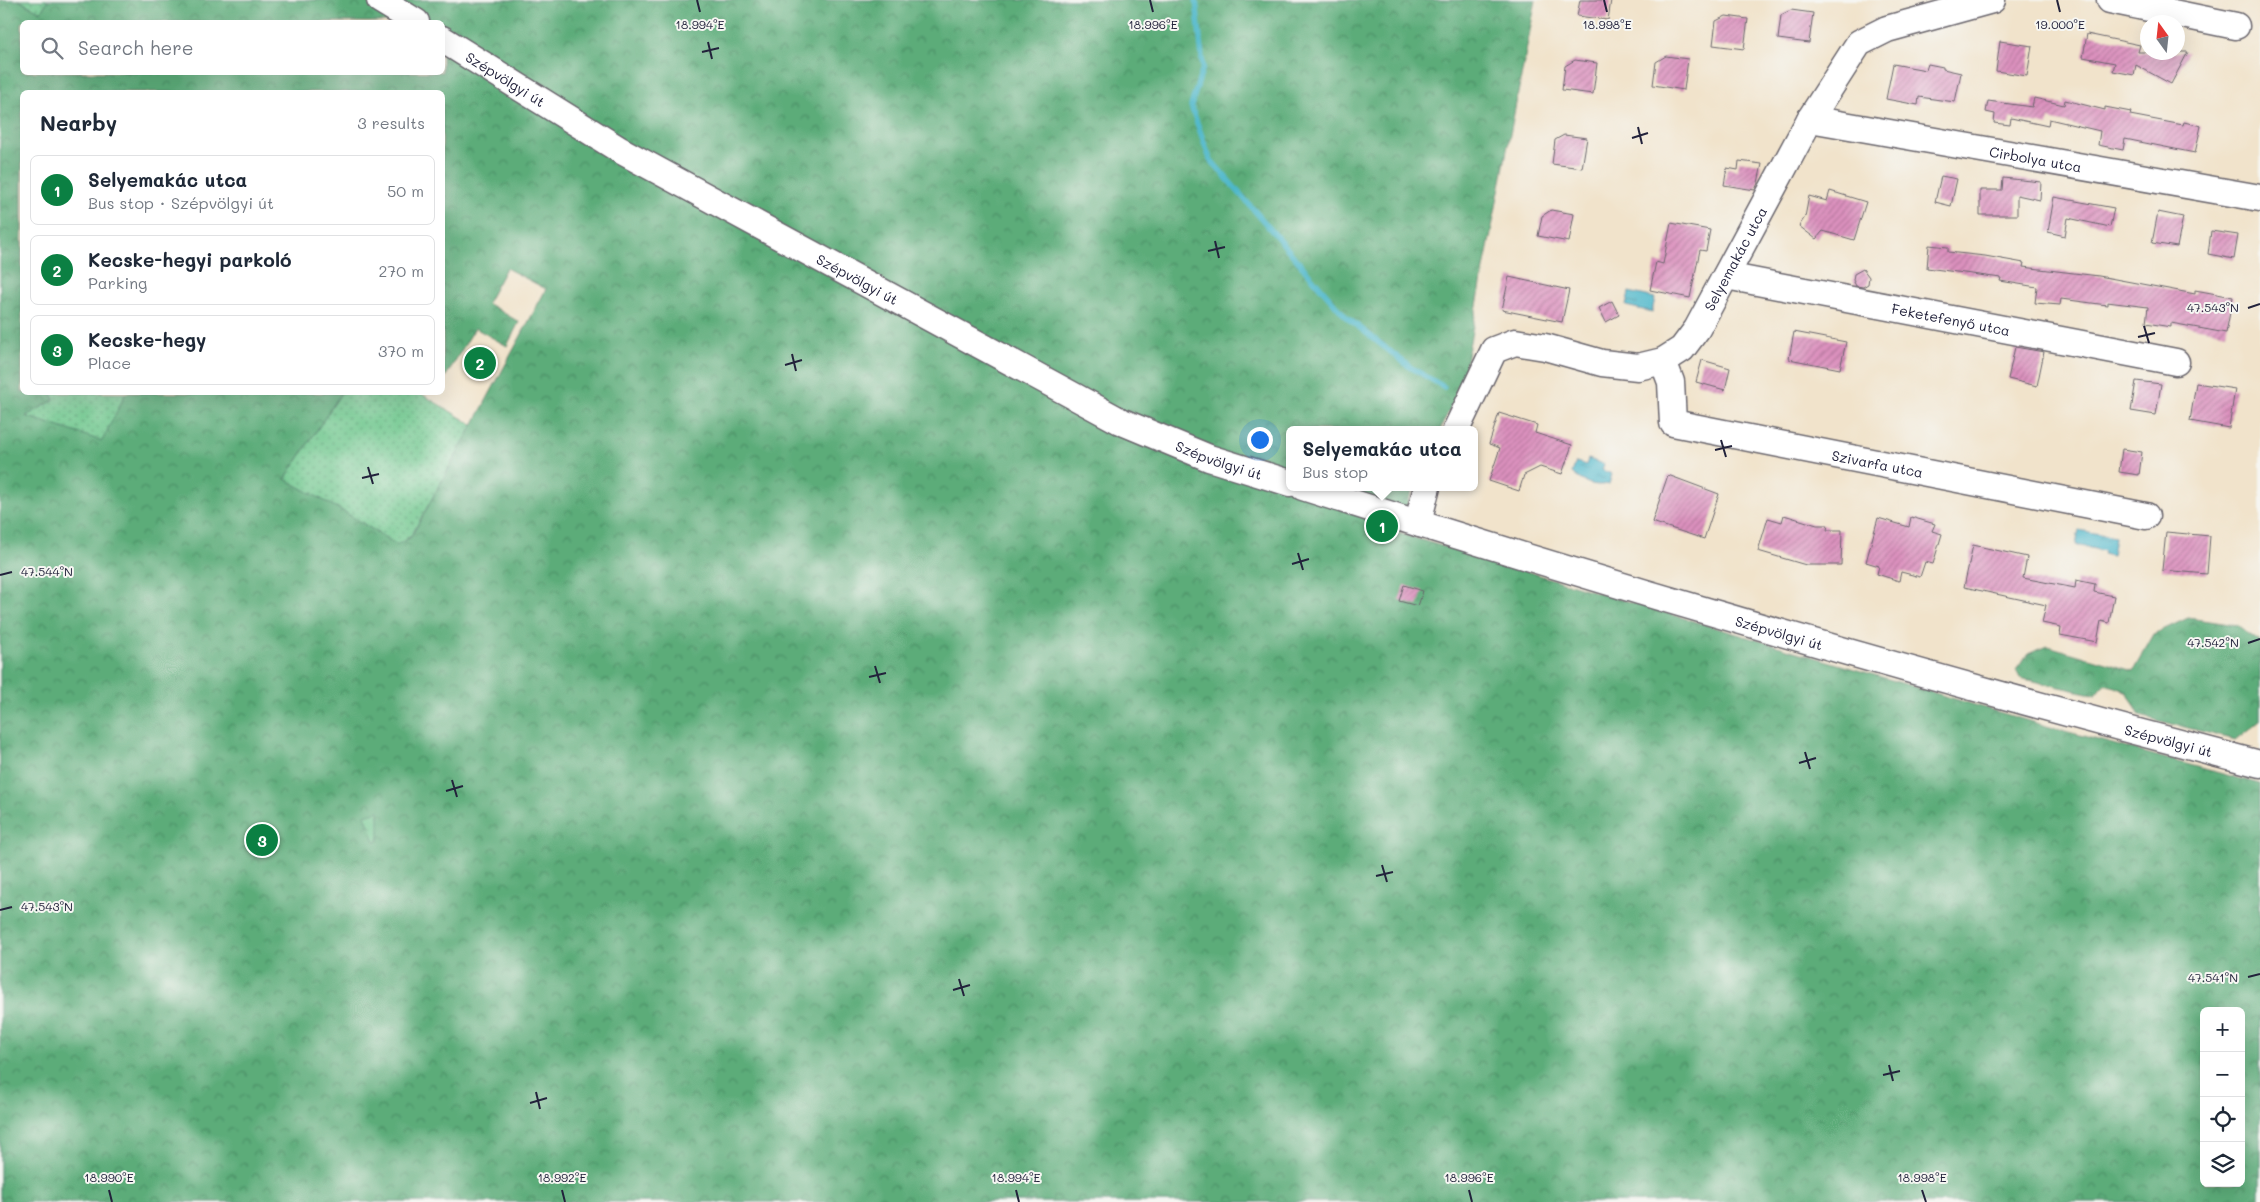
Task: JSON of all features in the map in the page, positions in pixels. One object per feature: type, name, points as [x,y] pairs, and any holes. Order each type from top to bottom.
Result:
[{"type":"street","points":[[380,0],[413,20]]},
{"type":"street","name":"Selyemakác utca","points":[[1458,426],[1494,350],[1515,342],[1546,347],[1602,363],[1638,367],[1663,361],[1682,349],[1697,330],[1810,119],[1859,43],[1887,29],[1992,0]]},
{"type":"street","points":[[2110,0],[2236,26]]},
{"type":"street","name":"Szépvölgyi út","points":[[445,41],[620,150],[1120,420],[1209,458],[1286,482]]},
{"type":"street","name":"Cirbolya utca","points":[[1810,119],[2260,198]]},
{"type":"street","name":"Feketefenyő utca","points":[[1726,276],[2176,362]]},
{"type":"street","name":"Szivarfa utca","points":[[1663,361],[1671,382],[1673,423],[2146,516]]},
{"type":"street","name":"Szépvölgyi út","points":[[1316,491],[1894,666],[2260,764]]},
{"type":"street","points":[[1420,524],[1421,510],[1426,491]]},
{"type":"green space","points":[[0,0],[18,0],[41,12],[48,0],[1536,0],[1462,383],[1442,426],[1286,426],[1286,491],[1412,491],[1395,532],[2039,724],[2260,784],[2260,1202],[0,1202]]},
{"type":"green space","points":[[18,0],[48,0],[41,12]]},
{"type":"green space","points":[[52,395],[125,395],[103,442],[25,416],[54,400]]},
{"type":"green space","points":[[340,395],[423,395],[473,425],[411,536],[397,545],[346,513],[285,479]]},
{"type":"green space","points":[[2188,618],[2237,625],[2260,642],[2260,721],[2236,740],[2140,716],[2127,691],[2105,684],[2096,695],[2020,678],[2016,670],[2028,654],[2048,646],[2133,671],[2154,634]]},
{"type":"green space","points":[[379,811],[379,841],[375,841],[365,815]]},
{"type":"water","points":[[1629,292],[1655,298],[1652,312],[1626,306]]},
{"type":"water","points":[[1588,459],[1604,464],[1602,470],[1612,474],[1609,484],[1598,485],[1589,483],[1572,473],[1576,462],[1586,465]]},
{"type":"water","points":[[2079,530],[2115,537],[2112,556],[2103,554],[2104,551],[2076,545]]},
{"type":"building","points":[[1580,0],[1611,0],[1608,20],[1577,16]]},
{"type":"building","points":[[1791,10],[1813,13],[1809,43],[1778,39],[1781,15]]},
{"type":"building","points":[[1726,16],[1748,19],[1744,49],[1713,45],[1716,21]]},
{"type":"building","points":[[2087,34],[2140,45],[2138,52],[2140,52],[2140,60],[2184,60],[2171,84],[2136,65],[2134,75],[2113,71],[2115,63],[2083,57]]},
{"type":"building","points":[[2000,41],[2032,46],[2027,76],[1996,71]]},
{"type":"building","points":[[1666,56],[1688,59],[1684,90],[1653,85],[1656,62]]},
{"type":"building","points":[[1575,60],[1597,63],[1593,94],[1562,90],[1565,66]]},
{"type":"building","points":[[1893,64],[1926,70],[1928,64],[1961,73],[1955,102],[1919,97],[1918,105],[1886,99]]},
{"type":"building","points":[[2034,98],[2064,105],[2065,100],[2105,110],[2105,107],[2131,112],[2130,115],[2183,125],[2184,122],[2201,126],[2195,153],[2125,139],[2123,150],[2098,145],[2100,131],[2049,119],[2048,126],[2011,118],[2010,125],[1994,123],[1995,114],[1986,112],[1988,101],[2032,107]]},
{"type":"building","points":[[1564,135],[1587,138],[1582,168],[1552,164],[1555,140]]},
{"type":"building","points":[[1739,161],[1762,164],[1755,190],[1724,185],[1727,168],[1738,170]]},
{"type":"building","points":[[1941,176],[1957,179],[1951,206],[1935,202]]},
{"type":"building","points":[[2003,178],[2041,182],[2040,200],[2017,195],[2017,215],[1980,215],[1980,190],[2002,190]]},
{"type":"building","points":[[1830,191],[1866,202],[1854,240],[1823,231],[1816,239],[1799,226],[1805,217],[1809,196],[1827,201]]},
{"type":"building","points":[[2054,197],[2114,208],[2110,227],[2068,218],[2065,236],[2048,232]]},
{"type":"building","points":[[1551,210],[1574,214],[1569,242],[1538,236],[1542,216]]},
{"type":"building","points":[[2158,212],[2183,217],[2177,247],[2152,243]]},
{"type":"building","points":[[1671,223],[1710,230],[1706,251],[1700,250],[1690,298],[1650,290],[1656,262],[1663,264]]},
{"type":"building","points":[[2211,231],[2238,235],[2234,259],[2208,254]]},
{"type":"building","points":[[1929,245],[1948,247],[1948,252],[2024,263],[2023,267],[2099,276],[2195,294],[2195,290],[2233,297],[2226,333],[2171,323],[2171,327],[2146,323],[2148,307],[2107,302],[2107,305],[2061,299],[2060,305],[2035,303],[2037,287],[2000,281],[2001,278],[1927,268]]},
{"type":"building","points":[[1863,269],[1869,277],[1868,284],[1863,287],[1856,286],[1853,280],[1854,274]]},
{"type":"building","points":[[1509,277],[1569,290],[1562,322],[1502,310]]},
{"type":"building","points":[[1612,301],[1619,315],[1606,322],[1599,308]]},
{"type":"building","points":[[1794,332],[1846,342],[1840,369],[1789,359]]},
{"type":"building","points":[[2015,347],[2044,352],[2037,386],[2008,379]]},
{"type":"building","points":[[1702,360],[1730,368],[1725,390],[1696,382]]},
{"type":"building","points":[[2136,381],[2161,384],[2156,415],[2131,411]]},
{"type":"building","points":[[2196,383],[2235,389],[2229,428],[2190,421]]},
{"type":"building","points":[[1499,413],[1537,425],[1535,433],[1572,445],[1562,474],[1540,467],[1524,475],[1519,491],[1489,481],[1500,448],[1489,444]]},
{"type":"building","points":[[2122,449],[2142,452],[2139,475],[2119,472]]},
{"type":"building","points":[[1668,475],[1719,494],[1704,539],[1652,522]]},
{"type":"building","points":[[1784,515],[1817,525],[1828,525],[1827,530],[1842,530],[1841,565],[1806,565],[1758,551],[1768,518],[1782,522]]},
{"type":"building","points":[[1911,517],[1935,524],[1932,531],[1942,534],[1933,564],[1925,562],[1920,577],[1901,572],[1899,581],[1877,574],[1879,566],[1866,562],[1878,518],[1909,527]]},
{"type":"building","points":[[2166,532],[2210,536],[2207,574],[2162,570]]},
{"type":"building","points":[[1973,545],[2027,557],[2023,578],[2075,588],[2076,580],[2095,584],[2094,592],[2114,596],[2109,623],[2101,621],[2097,642],[2060,635],[2061,627],[2042,623],[2046,605],[1964,587]]},
{"type":"building","points":[[1404,585],[1423,591],[1418,606],[1399,601]]},
{"type":"waterway","points":[[1196,0],[1203,67],[1191,106],[1210,159],[1346,317],[1410,367],[1444,387]]},
{"type":"place","name":"Kecske-hegyi parkoló","points":[[480,363]]},
{"type":"place","name":"Selyemakác utca","points":[[1382,526]]},
{"type":"place","name":"Kecske-hegy","points":[[262,840]]}]
